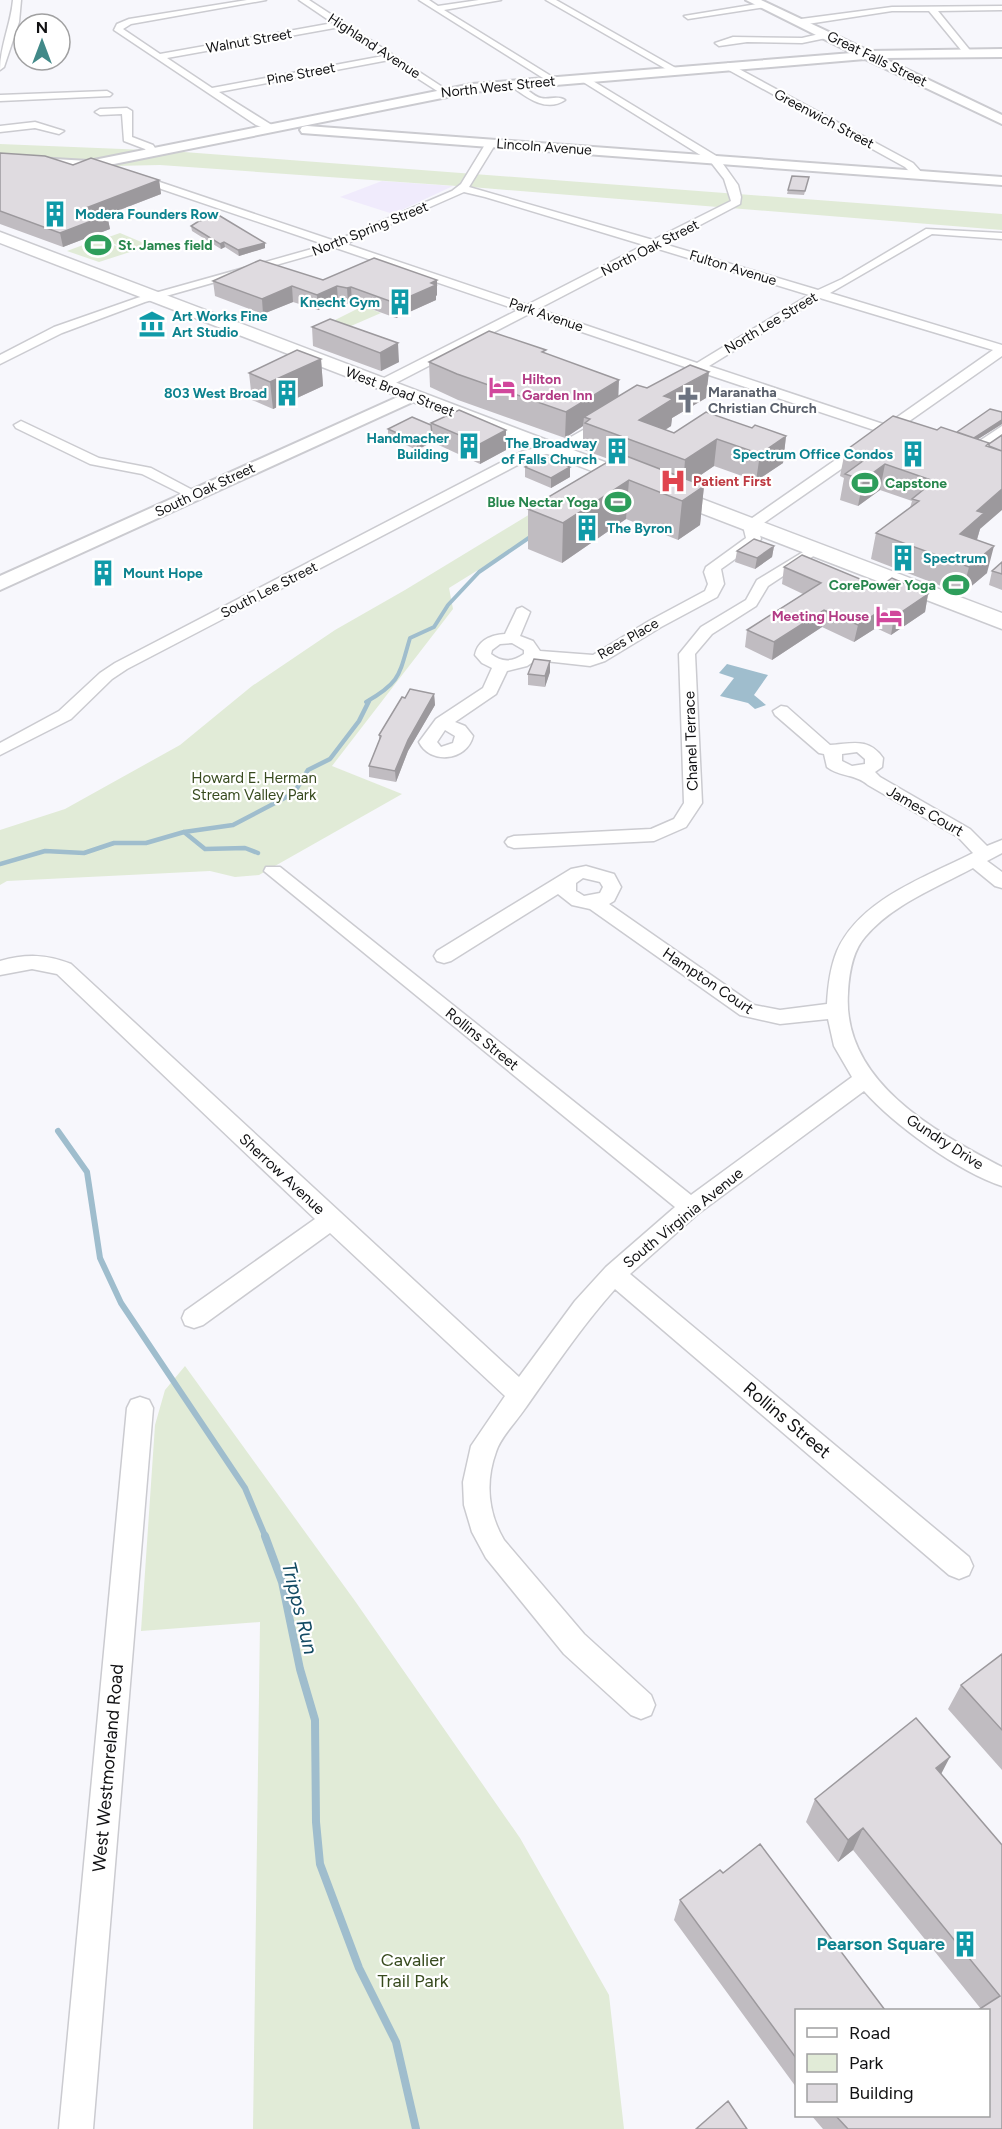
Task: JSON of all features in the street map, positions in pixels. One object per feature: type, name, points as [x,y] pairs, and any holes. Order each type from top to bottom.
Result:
[{"type":"main road","name":"Great Falls Street","points":[[758,3],[1002,120]]},
{"type":"main road","name":"North West Street","points":[[0,160],[89,165],[445,92],[514,84],[869,55],[1002,54]]},
{"type":"main road","name":"Lincoln Avenue","points":[[270,127],[1002,181]]},
{"type":"main road","name":"West Broad Street","points":[[0,237],[1002,622]]},
{"type":"main road","name":"South Oak Street","points":[[0,584],[411,396]]},
{"type":"street","points":[[0,67],[15,22],[17,0]]},
{"type":"street","name":"Lincoln Avenue","points":[[262,0],[120,26],[120,31],[259,123],[270,127]]},
{"type":"street","name":"Highland Avenue","points":[[303,0],[445,92]]},
{"type":"street","points":[[423,0],[554,81]]},
{"type":"street","points":[[438,8],[496,0]]},
{"type":"street","points":[[549,0],[676,71]]},
{"type":"street","points":[[872,0],[892,9]]},
{"type":"street","points":[[965,0],[972,8]]},
{"type":"street","points":[[688,16],[758,3]]},
{"type":"street","points":[[801,22],[892,9],[1002,8]]},
{"type":"street","points":[[932,9],[969,54]]},
{"type":"street","name":"Walnut Street","points":[[159,57],[339,25]]},
{"type":"street","points":[[718,43],[748,38],[795,41],[828,35]]},
{"type":"street","name":"Pine Street","points":[[211,91],[390,57]]},
{"type":"street","name":"Greenwich Street","points":[[728,66],[909,165],[917,173]]},
{"type":"street","name":"North Oak Street","points":[[381,385],[736,202],[736,196],[728,177],[714,159],[583,78]]},
{"type":"street","points":[[514,84],[538,100],[560,100]]},
{"type":"street","points":[[0,98],[107,94]]},
{"type":"street","points":[[100,112],[127,111],[128,139],[149,147],[152,151]]},
{"type":"street","points":[[0,129],[35,125],[59,131]]},
{"type":"street","points":[[463,189],[490,143]]},
{"type":"street","name":"Park Avenue","points":[[89,165],[120,172],[921,441]]},
{"type":"street","name":"North Spring Street","points":[[0,360],[23,346],[58,330],[154,297],[338,245],[463,189]]},
{"type":"street","name":"Fulton Avenue","points":[[463,189],[1002,350]]},
{"type":"street","name":"North Lee Street","points":[[660,390],[819,294],[846,281],[930,231],[1002,236]]},
{"type":"street","points":[[750,526],[1002,350]]},
{"type":"street","points":[[549,449],[567,445],[620,413]]},
{"type":"street","points":[[21,425],[95,461],[146,471],[195,495]]},
{"type":"street","points":[[984,463],[960,455],[1002,430]]},
{"type":"street","name":"South Lee Street","points":[[0,750],[65,715],[106,676],[121,666],[528,454],[549,449]]},
{"type":"street","name":"Rees Place","points":[[501,665],[521,663],[532,655],[581,661],[599,658],[655,624],[712,594],[716,584],[712,572],[714,567],[754,539],[750,526]]},
{"type":"street","name":"Chanel Terrace","points":[[514,842],[640,837],[668,831],[680,823],[693,803],[687,654],[698,637],[706,630],[751,603],[762,583],[813,550]]},
{"type":"street","points":[[511,638],[522,612]]},
{"type":"street","points":[[442,723],[490,691],[501,665],[485,659],[483,655],[484,649],[492,642],[511,638],[527,644],[532,649],[532,655]]},
{"type":"street","name":"James Court","points":[[781,711],[819,745],[833,751],[832,759],[836,766],[852,771],[863,771],[873,781],[964,833],[987,853],[1002,882]]},
{"type":"street","points":[[863,1080],[840,1034],[836,1010],[836,987],[844,955],[863,927],[892,903],[987,853]]},
{"type":"street","name":"Rollins Street","points":[[273,872],[691,1207]]},
{"type":"street","points":[[444,956],[578,873],[586,872],[607,878],[612,887],[607,897],[594,902]]},
{"type":"street","name":"Hampton Court","points":[[567,880],[565,885],[568,894],[579,901],[594,902],[747,1010],[763,1016],[780,1018],[836,1010]]},
{"type":"street","name":"Sherrow Avenue","points":[[0,968],[13,963],[39,961],[64,969],[520,1394]]},
{"type":"street","name":"South Virginia Avenue","points":[[641,1705],[574,1644],[495,1549],[485,1532],[477,1505],[478,1464],[494,1431],[520,1394],[583,1308],[614,1274],[691,1207],[863,1080]]},
{"type":"street","name":"Gundry Drive","points":[[863,1080],[927,1134],[1002,1177]]},
{"type":"street","points":[[194,1318],[331,1220]]},
{"type":"street","name":"Rollins Street","points":[[614,1274],[959,1566]]},
{"type":"street","name":"West Westmoreland Road","points":[[76,2129],[140,1407]]},
{"type":"shaded area","points":[[382,181],[453,186],[393,214],[340,197]]},
{"type":"green space","points":[[0,144],[171,151],[1002,214],[1002,230],[471,187],[160,165],[114,166],[85,161],[0,156]]},
{"type":"green space","points":[[120,233],[146,244],[129,250],[103,239]]},
{"type":"green space","name":"St. James field","points":[[99,239],[130,252],[99,262],[67,251]]},
{"type":"green space","points":[[363,306],[381,313],[344,329],[329,323]]},
{"type":"green space","name":"Howard E. Herman Stream Valley Park","points":[[540,508],[538,533],[449,588],[453,609],[332,766],[402,794],[259,875],[235,877],[210,871],[7,881],[0,885],[0,830],[65,809],[180,745],[252,686],[335,630]]},
{"type":"green space","name":"Cavalier Trail Park","points":[[185,1366],[355,1601],[520,1838],[609,1995],[624,2129],[253,2129],[260,1622],[141,1631],[155,1425],[165,1390]]},
{"type":"water","points":[[727,664],[768,675],[754,695],[766,705],[755,709],[748,703],[720,696],[734,678],[719,673]]},
{"type":"building","name":"Modera Founders Row","points":[[0,153],[45,156],[73,165],[91,158],[159,180],[86,208],[107,215],[60,233],[0,211]]},
{"type":"building","points":[[792,176],[809,177],[805,191],[788,190]]},
{"type":"building","points":[[220,216],[265,243],[238,250],[224,242],[220,244],[191,226],[199,221]]},
{"type":"building","points":[[374,258],[437,280],[431,283],[436,285],[395,303],[351,287],[337,286],[317,295],[292,286],[262,299],[213,281],[260,260],[323,280]]},
{"type":"building","points":[[330,319],[398,343],[380,353],[312,327]]},
{"type":"building","points":[[489,331],[546,350],[542,352],[619,380],[566,412],[429,362]]},
{"type":"building","points":[[297,350],[321,359],[270,382],[249,373]]},
{"type":"building","points":[[690,365],[709,372],[664,396],[673,399],[639,420],[674,433],[706,412],[752,428],[755,425],[786,436],[760,454],[717,439],[685,460],[585,423],[590,419],[584,417],[637,385],[647,388]]},
{"type":"building","points":[[990,409],[1002,412],[1002,420],[974,438],[957,432]]},
{"type":"building","points":[[459,410],[506,430],[480,444],[431,423]]},
{"type":"building","points":[[893,416],[937,430],[941,427],[989,443],[986,446],[1002,451],[1002,489],[977,511],[984,513],[960,534],[994,546],[969,567],[876,533],[919,501],[912,499],[934,481],[885,464],[863,480],[845,474],[867,458],[845,451]]},
{"type":"building","points":[[412,417],[431,425],[432,434],[417,442],[388,429]]},
{"type":"building","points":[[1002,435],[1002,451],[989,446],[989,444]]},
{"type":"building","points":[[621,454],[704,486],[682,501],[629,480],[563,523],[528,509]]},
{"type":"building","points":[[544,456],[570,467],[551,478],[525,467]]},
{"type":"building","points":[[754,539],[774,546],[757,558],[737,551]]},
{"type":"building","points":[[802,555],[879,587],[892,578],[928,594],[894,617],[880,611],[858,625],[824,610],[774,642],[747,630],[821,583],[784,567]]},
{"type":"building","points":[[1002,562],[1002,574],[992,571]]},
{"type":"building","points":[[534,659],[550,661],[545,676],[528,674]]},
{"type":"building","points":[[410,689],[434,694],[408,740],[395,771],[369,766],[381,736],[379,735],[402,697],[405,698]]},
{"type":"building","points":[[1002,1654],[1002,1730],[961,1685]]},
{"type":"building","name":"Pearson Square","points":[[916,1718],[950,1757],[936,1768],[1002,1845],[1002,2129],[848,2129],[837,2117],[990,2117],[990,2009],[980,2009],[1000,1996],[863,1828],[848,1840],[815,1799]]},
{"type":"building","name":"Pearson Square","points":[[760,1844],[884,2009],[795,2009],[795,2057],[680,1900],[720,1870],[723,1873]]},
{"type":"building","points":[[728,2101],[747,2129],[696,2129]]},
{"type":"waterway","points":[[366,702],[386,689],[397,676],[410,638],[434,627],[448,605],[479,572],[533,535]]},
{"type":"waterway","points":[[184,832],[233,825],[294,793],[308,770],[330,759],[359,721],[369,701]]},
{"type":"waterway","points":[[0,864],[45,851],[84,853],[114,843],[146,843],[184,832]]},
{"type":"waterway","points":[[184,832],[205,849],[245,848],[258,853]]},
{"type":"waterway","name":"Tripps Run","points":[[58,1131],[87,1172],[100,1258],[121,1303],[245,1488],[266,1538]]},
{"type":"waterway","name":"Tripps Run","points":[[265,1536],[282,1582],[300,1669],[315,1720],[316,1822],[320,1864],[359,1968],[396,2042],[416,2129]]},
{"type":"place","name":"Modera Founders Row","points":[[55,214]]},
{"type":"place","name":"St. James field","points":[[98,245]]},
{"type":"place","name":"Knecht Gym","points":[[400,302]]},
{"type":"place","name":"Art Works Fine Art Studio","points":[[152,324]]},
{"type":"place","name":"Hilton Garden Inn","points":[[502,387]]},
{"type":"place","name":"803 West Broad","points":[[287,393]]},
{"type":"place","name":"Maranatha Christian Church","points":[[688,400]]},
{"type":"place","name":"Handmacher Building","points":[[469,446]]},
{"type":"place","name":"The Broadway of Falls Church","points":[[617,451]]},
{"type":"place","name":"Spectrum Office Condos","points":[[913,454]]},
{"type":"place","name":"Patient First","points":[[673,481]]},
{"type":"place","name":"Capstone","points":[[865,483]]},
{"type":"place","name":"Blue Nectar Yoga","points":[[618,502]]},
{"type":"place","name":"The Byron","points":[[587,528]]},
{"type":"place","name":"Spectrum","points":[[903,558]]},
{"type":"place","name":"Mount Hope","points":[[103,573]]},
{"type":"place","name":"CorePower Yoga","points":[[956,585]]},
{"type":"place","name":"Meeting House","points":[[889,616]]},
{"type":"place","name":"Pearson Square","points":[[965,1944]]}]
